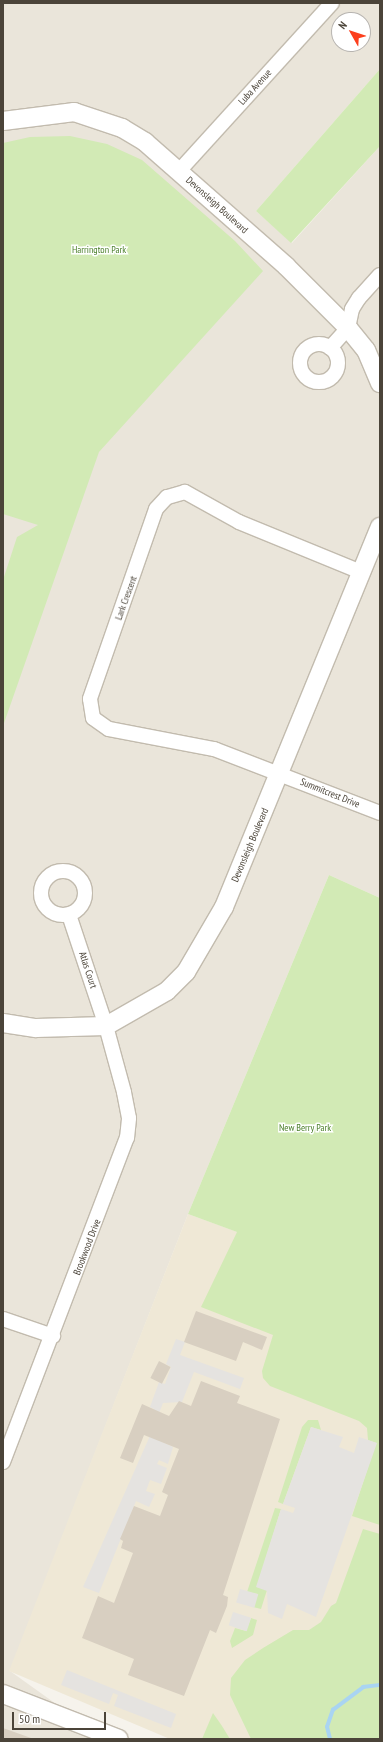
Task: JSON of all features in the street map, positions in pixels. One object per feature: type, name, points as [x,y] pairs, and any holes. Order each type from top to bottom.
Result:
[{"type":"street","name":"Luba Avenue","points":[[179,171],[332,3]]},
{"type":"street","name":"Devonsleigh Boulevard","points":[[3,121],[74,112],[96,118],[122,128],[145,142],[286,266],[348,328],[366,350],[380,383]]},
{"type":"street","points":[[330,348],[348,328],[352,309],[380,275]]},
{"type":"street","name":"Lark Crescent","points":[[280,773],[200,745],[109,729],[93,718],[90,699],[156,509],[167,496],[186,492],[245,525],[361,572]]},
{"type":"street","name":"Devonsleigh Boulevard","points":[[3,1023],[36,1028],[106,1026],[167,991],[186,972],[224,906],[380,527]]},
{"type":"street","name":"Summitcrest Drive","points":[[280,773],[380,813]]},
{"type":"street","name":"Atlas Court","points":[[69,915],[106,1026]]},
{"type":"street","name":"Brookwood Drive","points":[[3,1462],[53,1336],[127,1138],[129,1118],[106,1026]]},
{"type":"street","points":[[3,1319],[53,1336]]},
{"type":"street","points":[[3,1694],[119,1739]]},
{"type":"shaded area","points":[[3,3],[380,3],[380,69],[256,211],[292,243],[380,146],[380,898],[329,875],[188,1214],[10,1671],[105,1739],[3,1739]]},
{"type":"shaded area","points":[[380,1212],[380,1571],[250,1735],[251,1739],[170,1739],[9,1671],[188,1214],[243,1234]]},
{"type":"shaded area","points":[[176,1339],[185,1342],[180,1355],[244,1378],[240,1389],[194,1372],[182,1402],[163,1403],[150,1436],[173,1447],[168,1464],[159,1460],[157,1464],[167,1468],[161,1484],[150,1480],[146,1491],[155,1494],[149,1507],[136,1501],[99,1593],[83,1587],[149,1438],[148,1427],[154,1409],[150,1407],[159,1382],[165,1384],[171,1367],[166,1364]]},
{"type":"shaded area","points":[[311,1427],[343,1437],[339,1447],[354,1453],[359,1437],[377,1443],[316,1617],[287,1604],[282,1619],[268,1613],[267,1591],[256,1587],[281,1509],[293,1513],[294,1511],[295,1508],[283,1504]]},
{"type":"shaded area","points":[[240,1589],[258,1594],[254,1608],[236,1602]]},
{"type":"shaded area","points":[[233,1612],[251,1618],[247,1631],[229,1625]]},
{"type":"shaded area","points":[[67,1670],[176,1714],[171,1728],[114,1706],[118,1695],[113,1693],[109,1704],[61,1685]]},
{"type":"green space","points":[[380,69],[380,146],[291,243],[256,211]]},
{"type":"green space","name":"Harrington Park","points":[[70,136],[107,144],[142,160],[235,241],[263,271],[99,452],[3,726],[3,580],[17,537],[38,525],[3,514],[3,143],[30,137]]},
{"type":"green space","name":"New Berry Park","points":[[329,875],[380,898],[380,1525],[352,1516],[376,1443],[368,1440],[367,1428],[359,1421],[270,1386],[263,1378],[262,1371],[273,1335],[201,1307],[237,1232],[188,1214]]},
{"type":"green space","points":[[308,1420],[318,1420],[321,1430],[311,1427],[283,1504],[278,1502],[302,1427]]},
{"type":"green space","points":[[275,1508],[281,1509],[257,1587],[267,1590],[261,1609],[253,1607],[258,1594],[247,1592]]},
{"type":"green space","points":[[363,1529],[380,1534],[380,1739],[251,1739],[230,1695],[231,1678],[245,1660],[263,1648],[293,1630],[309,1630],[321,1622],[331,1606],[336,1603]]},
{"type":"green space","points":[[251,1618],[257,1620],[253,1635],[232,1648],[230,1641],[235,1628],[246,1631]]},
{"type":"green space","points":[[213,1713],[222,1726],[230,1739],[202,1739]]},
{"type":"building","points":[[196,1311],[267,1337],[262,1350],[243,1342],[236,1361],[184,1342]]},
{"type":"building","points":[[159,1361],[171,1367],[162,1384],[150,1378]]},
{"type":"building","points":[[201,1381],[240,1396],[237,1403],[280,1419],[223,1595],[228,1597],[227,1606],[216,1633],[210,1630],[184,1696],[128,1675],[134,1659],[82,1638],[98,1596],[114,1603],[133,1553],[121,1548],[123,1541],[120,1539],[134,1506],[160,1516],[168,1495],[162,1492],[179,1449],[144,1435],[133,1463],[120,1458],[142,1404],[169,1416],[179,1401],[191,1406]]},
{"type":"building","points":[[3,1728],[31,1738],[31,1739],[3,1739]]},
{"type":"waterway","points":[[330,1739],[327,1727],[333,1710],[363,1687],[380,1685]]}]
